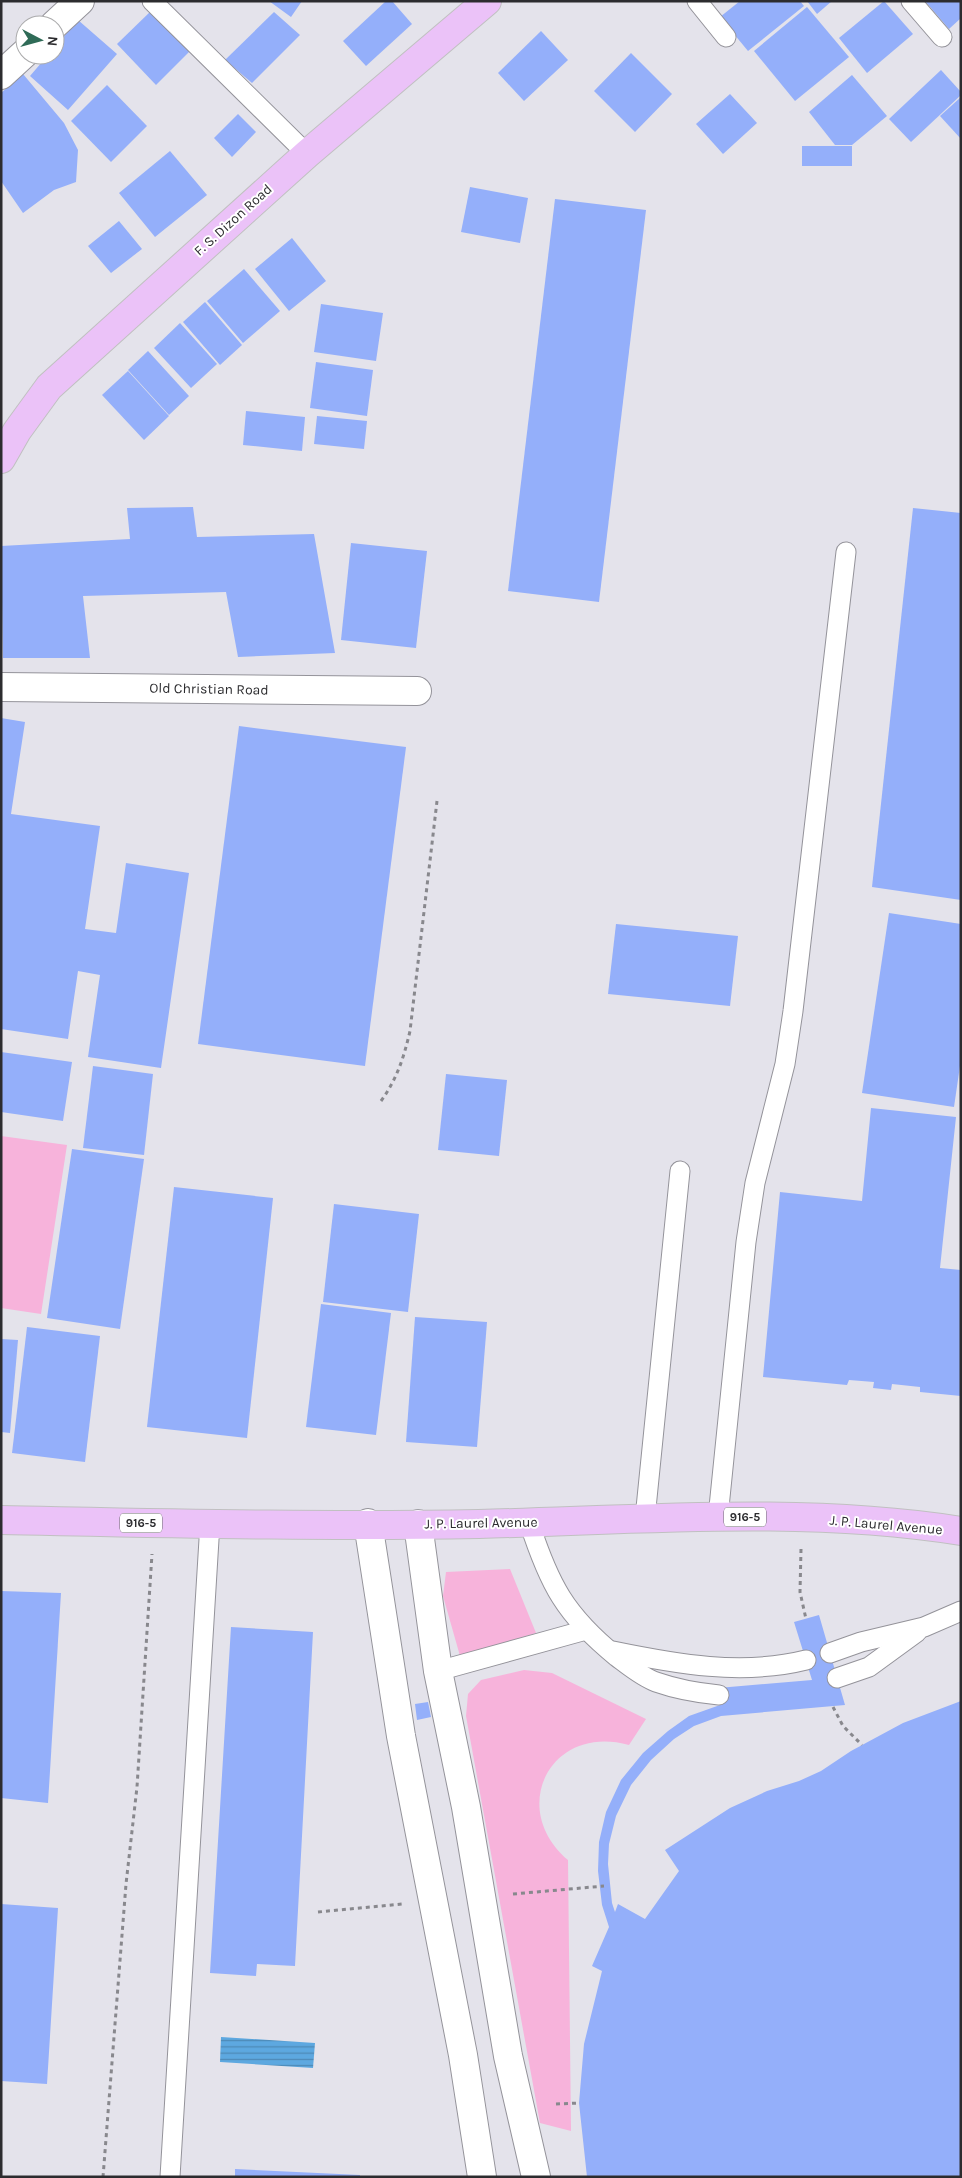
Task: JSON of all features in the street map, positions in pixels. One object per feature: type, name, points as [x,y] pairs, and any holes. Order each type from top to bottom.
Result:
[{"type":"main road","name":"F. S. Dizon Road","points":[[1,459],[17,431],[49,387],[307,154],[487,1]]},
{"type":"main road","name":"J. P. Laurel Avenue","points":[[1,1520],[154,1523],[418,1524],[718,1517],[911,1525],[961,1532]]},
{"type":"street","points":[[65,15],[80,1]]},
{"type":"street","points":[[1,75],[15,62]]},
{"type":"street","name":"Old Christian Road","points":[[1,687],[417,691]]},
{"type":"street","points":[[368,1523],[401,1736],[463,2055],[482,2177]]},
{"type":"street","points":[[418,1524],[438,1671],[481,1897],[508,2056],[536,2177]]},
{"type":"lane","points":[[152,1],[307,154]]},
{"type":"lane","points":[[697,1],[726,37]]},
{"type":"lane","points":[[912,1],[942,37]]},
{"type":"lane","points":[[718,1517],[746,1242],[755,1183],[785,1064],[793,1011],[846,552]]},
{"type":"lane","points":[[645,1518],[680,1171]]},
{"type":"lane","points":[[529,1522],[544,1568],[560,1597],[586,1630],[632,1669],[654,1682],[689,1692],[719,1695]]},
{"type":"lane","points":[[170,2177],[210,1523]]},
{"type":"lane","points":[[830,1653],[861,1642],[924,1627],[960,1612]]},
{"type":"lane","points":[[838,1678],[869,1667],[924,1627]]},
{"type":"lane","points":[[438,1671],[586,1630]]},
{"type":"lane","points":[[609,1650],[659,1660],[738,1668],[783,1666],[806,1660]]},
{"type":"path","points":[[381,1102],[394,1082],[404,1056],[410,1030],[437,800]]},
{"type":"path","points":[[802,1519],[800,1592],[806,1619]]},
{"type":"path","points":[[103,2177],[126,1884],[138,1787],[154,1523]]},
{"type":"path","points":[[833,1707],[843,1726],[862,1745]]},
{"type":"path","points":[[481,1897],[604,1886]]},
{"type":"path","points":[[318,1912],[433,1900]]},
{"type":"path","points":[[556,2104],[579,2103]]},
{"type":"shaded area","points":[[1,1136],[67,1145],[41,1314],[1,1308]]},
{"type":"shaded area","points":[[510,1569],[536,1633],[460,1656],[443,1596],[446,1572]]},
{"type":"shaded area","points":[[524,1670],[552,1673],[646,1719],[629,1745],[601,1741],[578,1746],[559,1758],[546,1775],[540,1795],[541,1817],[550,1839],[568,1860],[571,2131],[540,2123],[466,1716],[468,1694],[481,1680]]},
{"type":"water","points":[[221,2037],[315,2043],[313,2068],[220,2062]]},
{"type":"building","points":[[269,1],[302,1],[291,17]]},
{"type":"building","points":[[386,1],[392,1],[412,24],[366,66],[343,41]]},
{"type":"building","points":[[740,1],[800,1],[804,6],[748,51],[720,17]]},
{"type":"building","points":[[807,1],[832,1],[817,14]]},
{"type":"building","points":[[884,1],[913,34],[867,73],[839,38]]},
{"type":"building","points":[[925,1],[961,1],[961,18],[949,29]]},
{"type":"building","points":[[807,7],[849,57],[795,101],[754,51]]},
{"type":"building","points":[[152,10],[191,50],[156,85],[117,44]]},
{"type":"building","points":[[274,12],[300,35],[252,83],[225,60]]},
{"type":"building","points":[[78,20],[117,54],[68,110],[30,76],[39,65],[65,65],[65,35]]},
{"type":"building","points":[[541,31],[568,60],[524,101],[498,73]]},
{"type":"building","points":[[631,53],[672,94],[635,132],[594,91]]},
{"type":"building","points":[[941,70],[961,92],[961,95],[911,142],[889,119]]},
{"type":"building","points":[[23,74],[64,123],[78,150],[76,182],[54,190],[23,213],[1,181],[1,93]]},
{"type":"building","points":[[852,75],[887,116],[852,145],[835,145],[809,112]]},
{"type":"building","points":[[107,85],[147,126],[111,162],[71,121]]},
{"type":"building","points":[[730,94],[757,123],[723,154],[696,124]]},
{"type":"building","points":[[961,97],[961,139],[940,116]]},
{"type":"building","points":[[238,114],[256,132],[232,157],[214,138]]},
{"type":"building","points":[[802,146],[852,146],[852,166],[802,166]]},
{"type":"building","points":[[170,151],[207,195],[155,237],[119,193]]},
{"type":"building","points":[[470,187],[528,198],[520,243],[461,232]]},
{"type":"building","points":[[555,199],[646,210],[599,602],[508,591]]},
{"type":"building","points":[[119,221],[142,249],[111,273],[88,246]]},
{"type":"building","points":[[292,238],[326,281],[289,311],[255,269]]},
{"type":"building","points":[[244,269],[280,311],[243,343],[207,301]]},
{"type":"building","points":[[205,302],[242,345],[220,365],[183,322]]},
{"type":"building","points":[[321,304],[383,313],[376,361],[314,352]]},
{"type":"building","points":[[180,323],[217,364],[191,388],[154,348]]},
{"type":"building","points":[[148,351],[189,396],[169,415],[128,370]]},
{"type":"building","points":[[316,362],[373,370],[367,416],[310,408]]},
{"type":"building","points":[[128,371],[169,416],[144,440],[102,395]]},
{"type":"building","points":[[246,411],[305,417],[302,451],[243,445]]},
{"type":"building","points":[[317,416],[367,421],[364,449],[314,444]]},
{"type":"building","points":[[193,507],[197,537],[314,534],[335,653],[238,657],[226,592],[83,596],[90,658],[3,658],[1,546],[130,539],[127,508]]},
{"type":"building","points":[[913,508],[961,513],[961,900],[872,887]]},
{"type":"building","points":[[351,543],[427,551],[416,648],[341,640]]},
{"type":"building","points":[[1,718],[25,722],[11,814],[100,826],[85,929],[116,933],[126,863],[189,873],[161,1068],[88,1057],[100,975],[78,971],[68,1039],[1,1029]]},
{"type":"building","points":[[239,726],[406,747],[365,1066],[198,1044]]},
{"type":"building","points":[[889,913],[961,924],[961,1059],[954,1107],[862,1093]]},
{"type":"building","points":[[616,924],[738,936],[730,1006],[608,994]]},
{"type":"building","points":[[1,1052],[72,1062],[63,1121],[1,1112]]},
{"type":"building","points":[[93,1066],[153,1074],[144,1155],[83,1148]]},
{"type":"building","points":[[446,1074],[507,1080],[499,1156],[438,1150]]},
{"type":"building","points":[[871,1108],[956,1117],[940,1268],[961,1270],[961,1396],[920,1392],[920,1387],[892,1384],[891,1390],[873,1388],[874,1382],[849,1380],[847,1385],[763,1377],[780,1192],[862,1201]]},
{"type":"building","points":[[72,1149],[144,1159],[120,1329],[47,1318]]},
{"type":"building","points":[[174,1187],[273,1198],[247,1438],[147,1427]]},
{"type":"building","points":[[334,1204],[419,1214],[408,1312],[323,1302]]},
{"type":"building","points":[[321,1304],[391,1313],[376,1435],[306,1427]]},
{"type":"building","points":[[415,1317],[487,1322],[477,1447],[406,1442]]},
{"type":"building","points":[[27,1327],[100,1336],[85,1462],[12,1453]]},
{"type":"building","points":[[1,1339],[18,1340],[10,1433],[1,1432]]},
{"type":"building","points":[[1,1591],[61,1593],[48,1803],[1,1798]]},
{"type":"building","points":[[819,1615],[845,1705],[721,1716],[694,1726],[674,1739],[651,1760],[631,1785],[616,1816],[609,1844],[608,1864],[612,1903],[615,1912],[618,1904],[645,1919],[679,1871],[665,1850],[730,1808],[767,1791],[799,1781],[821,1771],[851,1751],[903,1723],[961,1701],[961,2177],[587,2177],[579,2103],[584,2044],[602,1971],[592,1966],[609,1927],[602,1905],[598,1871],[599,1842],[606,1812],[621,1780],[643,1753],[689,1716],[720,1705],[718,1688],[812,1680],[794,1622]]},
{"type":"building","points":[[231,1627],[313,1632],[295,1966],[257,1964],[256,1976],[210,1973]]},
{"type":"building","points":[[428,1702],[431,1717],[417,1720],[415,1704]]},
{"type":"building","points":[[1,1904],[58,1908],[47,2084],[1,2081]]},
{"type":"building","points":[[235,2169],[360,2175],[360,2177],[235,2177]]}]
